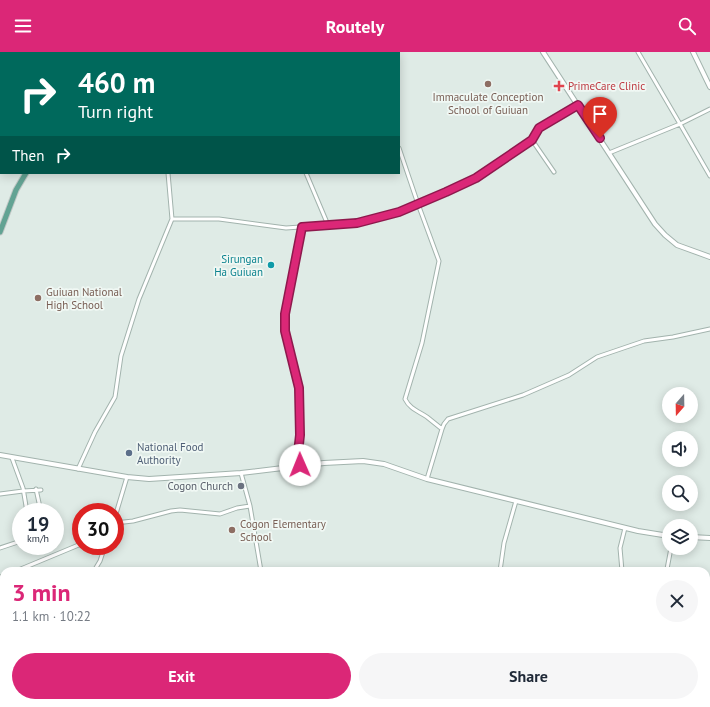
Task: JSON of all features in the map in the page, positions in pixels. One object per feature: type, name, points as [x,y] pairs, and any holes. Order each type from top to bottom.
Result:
[{"type":"main road","points":[[0,232],[16,190],[25,174]]},
{"type":"street","points":[[543,52],[638,200],[664,235],[677,245],[710,257]]},
{"type":"street","points":[[638,52],[710,176]]},
{"type":"street","points":[[693,52],[710,87]]},
{"type":"street","points":[[172,219],[219,219],[286,228],[357,223],[399,212],[476,178],[532,140],[539,128],[578,105]]},
{"type":"street","points":[[609,153],[680,124],[710,109]]},
{"type":"street","points":[[532,140],[554,172]]},
{"type":"street","points":[[400,151],[439,261],[422,343],[405,399],[408,405],[426,416],[442,430]]},
{"type":"street","points":[[78,469],[95,432],[115,397],[121,356],[139,299],[172,219],[168,174]]},
{"type":"street","points":[[306,174],[328,225]]},
{"type":"street","points":[[300,465],[298,453],[300,435],[299,388],[285,331],[285,314],[302,227]]},
{"type":"street","points":[[427,478],[444,424],[448,419],[524,395],[569,374],[596,357],[644,341],[673,337],[710,329]]},
{"type":"street","points":[[437,425],[444,424]]},
{"type":"street","points":[[0,456],[127,477],[149,479],[241,472],[344,461],[384,464],[427,478],[516,501],[625,528],[662,535]]},
{"type":"street","points":[[12,458],[23,490],[25,503]]},
{"type":"street","points":[[241,472],[250,506],[260,567]]},
{"type":"street","points":[[119,503],[127,477]]},
{"type":"street","points":[[0,494],[23,490],[41,490]]},
{"type":"street","points":[[36,490],[39,503]]},
{"type":"street","points":[[501,567],[504,543],[516,501]]},
{"type":"street","points":[[124,522],[171,511],[180,510],[220,514],[237,508],[250,506]]},
{"type":"street","points":[[622,567],[620,548],[625,528]]},
{"type":"street","points":[[698,537],[710,538]]},
{"type":"street","points":[[0,548],[12,544]]},
{"type":"street","points":[[26,567],[72,548]]},
{"type":"street","points":[[96,567],[102,555]]},
{"type":"street","points":[[667,567],[670,555]]},
{"type":"place","name":"Immaculate Conception School of Guiuan","points":[[488,84]]},
{"type":"place","name":"PrimeCare Clinic","points":[[559,86]]},
{"type":"place","name":"Sirungan Ha Guiuan","points":[[271,265]]},
{"type":"place","name":"Guiuan National High School","points":[[38,298]]},
{"type":"place","name":"National Food Authority","points":[[129,453]]},
{"type":"place","name":"Cogon Church","points":[[241,486]]},
{"type":"place","name":"Cogon Elementary School","points":[[232,530]]},
{"type":"route","points":[[300,465],[298,453],[300,435],[300,395],[294,364],[285,331],[285,314],[302,227],[357,223],[399,212],[446,192],[476,178],[532,140],[539,128],[578,105],[600,138]]}]
